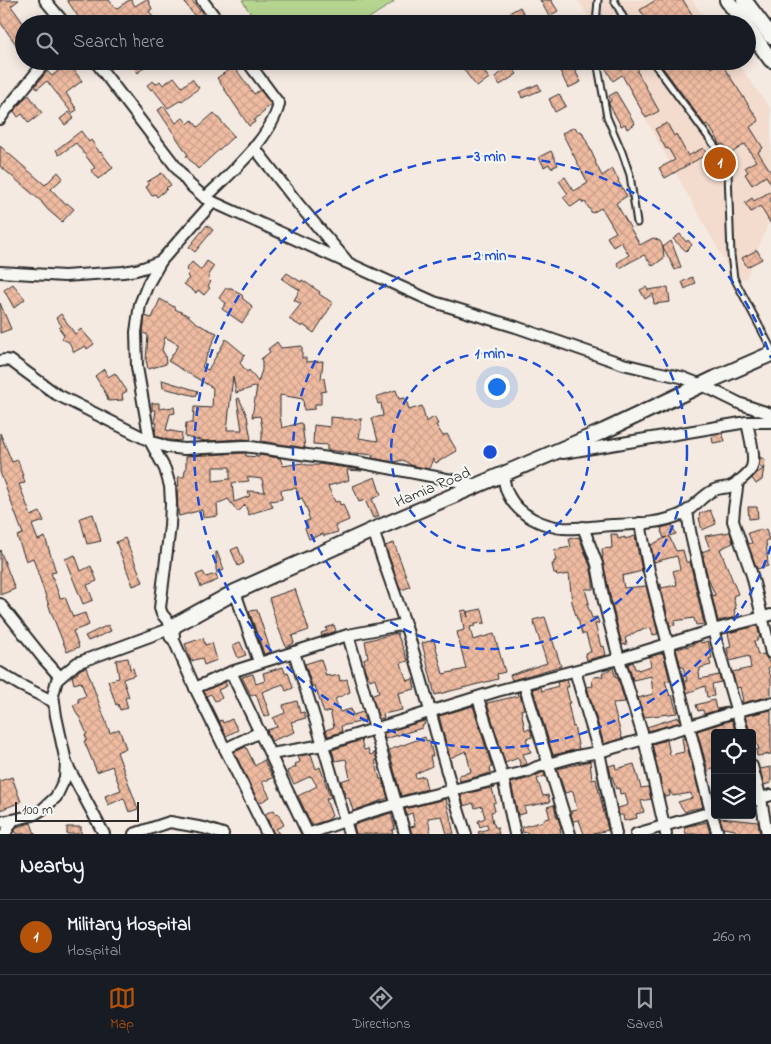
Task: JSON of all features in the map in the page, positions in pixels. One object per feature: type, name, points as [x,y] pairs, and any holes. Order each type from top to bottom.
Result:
[{"type":"street","points":[[45,0],[58,15]]},
{"type":"street","points":[[202,0],[213,15]]},
{"type":"street","points":[[727,0],[738,15]]},
{"type":"street","points":[[744,0],[755,15]]},
{"type":"street","points":[[756,16],[771,36]]},
{"type":"street","points":[[756,40],[771,60]]},
{"type":"street","points":[[0,119],[39,70]]},
{"type":"street","points":[[102,70],[189,184],[209,200],[434,302],[516,327],[622,364],[681,377],[741,404],[771,414]]},
{"type":"street","points":[[254,70],[279,104],[277,114],[254,147],[161,260],[140,304],[136,332],[137,367],[150,441],[165,469],[170,486],[170,526],[160,608],[172,630],[195,688],[267,834]]},
{"type":"street","points":[[254,147],[299,205],[348,263]]},
{"type":"street","points":[[0,272],[64,276],[123,272],[141,269],[161,260]]},
{"type":"street","name":"Hamia Road","points":[[172,630],[235,592],[373,530],[604,431],[771,354]]},
{"type":"street","points":[[0,361],[11,361],[56,394],[150,441],[167,447],[184,449],[244,446],[357,462],[478,485]]},
{"type":"street","points":[[545,456],[747,422],[771,422]]},
{"type":"street","points":[[503,474],[505,487],[518,508],[534,520],[550,526],[562,528],[640,524],[669,519],[687,512],[714,490],[731,486],[749,473],[753,460],[747,422]]},
{"type":"street","points":[[738,481],[733,521],[767,616],[771,653]]},
{"type":"street","points":[[687,512],[713,630],[742,729]]},
{"type":"street","points":[[640,524],[649,571],[711,805]]},
{"type":"street","points":[[583,527],[597,564],[604,602],[619,659],[644,739],[665,830]]},
{"type":"street","points":[[373,530],[405,624],[466,834]]},
{"type":"street","points":[[235,592],[259,662]]},
{"type":"street","points":[[0,604],[60,677]]},
{"type":"street","points":[[271,754],[323,745],[524,684],[619,659],[668,643],[767,616]]},
{"type":"street","points":[[195,688],[259,662],[348,635],[405,624]]},
{"type":"street","points":[[0,822],[33,814],[43,809],[56,797],[65,778],[66,762],[53,695],[57,680],[77,663],[172,630]]},
{"type":"street","points":[[348,635],[405,834]]},
{"type":"street","points":[[294,652],[349,834]]},
{"type":"street","points":[[575,670],[599,752],[616,834]]},
{"type":"street","points":[[231,672],[308,834],[397,804],[529,771],[548,764],[599,752],[737,711],[771,703]]},
{"type":"street","points":[[0,673],[54,702]]},
{"type":"street","points":[[524,684],[570,834]]},
{"type":"street","points":[[478,698],[503,778],[515,834]]},
{"type":"street","points":[[225,749],[260,732]]},
{"type":"street","points":[[66,762],[104,834]]},
{"type":"street","points":[[754,774],[762,798],[768,829]]},
{"type":"street","points":[[636,834],[665,830],[711,813]]},
{"type":"street","points":[[715,819],[718,834]]},
{"type":"street","points":[[5,834],[13,820]]},
{"type":"street","points":[[134,834],[170,822],[204,828],[223,834]]},
{"type":"lane","points":[[596,15],[598,0]]},
{"type":"lane","points":[[614,0],[622,15]]},
{"type":"lane","points":[[599,70],[607,117],[630,175],[637,223]]},
{"type":"lane","points":[[659,70],[723,158],[728,172],[730,246],[734,278],[771,348]]},
{"type":"shaded area","points":[[578,0],[692,0],[703,15],[587,15]]},
{"type":"shaded area","points":[[618,70],[743,70],[771,109],[771,217],[746,279],[734,278]]},
{"type":"green space","points":[[242,0],[392,0],[394,2],[374,15],[251,15]]},
{"type":"building","points":[[0,0],[19,0],[11,6],[18,15],[15,15],[15,43],[0,22]]},
{"type":"building","points":[[67,0],[109,0],[116,9],[129,0],[135,6],[148,0],[152,9],[149,11],[152,15],[77,15]]},
{"type":"building","points":[[183,0],[192,0],[203,15],[194,15]]},
{"type":"building","points":[[540,0],[551,0],[558,11],[548,15]]},
{"type":"building","points":[[656,0],[683,0],[692,15],[644,15],[640,10]]},
{"type":"building","points":[[520,7],[524,15],[506,15]]},
{"type":"building","points":[[59,70],[74,70],[82,81],[66,93],[77,110],[72,113],[47,81],[37,89],[35,86],[47,71],[52,76]]},
{"type":"building","points":[[229,70],[236,70],[254,94],[260,90],[271,104],[249,126],[217,78]]},
{"type":"building","points":[[464,70],[483,70],[489,78],[477,87]]},
{"type":"building","points":[[514,70],[517,74],[500,85],[495,77],[504,71]]},
{"type":"building","points":[[575,70],[581,82],[568,88],[560,71]]},
{"type":"building","points":[[607,70],[638,70],[659,111],[646,118],[622,75],[613,81]]},
{"type":"building","points":[[665,70],[726,70],[759,121],[750,127],[763,148],[758,152],[771,172],[771,184],[766,176],[752,185],[745,174],[748,172],[745,167],[756,161],[745,144],[730,154],[723,144],[721,145],[708,124],[705,125]]},
{"type":"building","points":[[174,77],[182,87],[192,79],[199,88],[182,101],[168,108],[153,89],[151,90],[147,85],[153,81],[156,84],[160,81],[163,85]]},
{"type":"building","points":[[538,84],[541,90],[522,98],[520,92]]},
{"type":"building","points":[[616,92],[635,124],[627,129],[625,124],[621,126],[609,104],[611,101],[609,96]]},
{"type":"building","points":[[559,94],[566,106],[555,112],[549,99]]},
{"type":"building","points":[[29,95],[42,113],[29,123],[22,114],[18,117],[14,111]]},
{"type":"building","points":[[164,106],[176,123],[183,118],[188,124],[192,120],[198,127],[214,113],[234,136],[198,169],[186,156],[188,155],[158,110]]},
{"type":"building","points":[[69,112],[74,118],[65,125],[60,119]]},
{"type":"building","points":[[667,123],[674,136],[676,134],[688,156],[703,148],[707,154],[665,178],[659,168],[675,160],[668,148],[666,149],[655,129]]},
{"type":"building","points":[[575,127],[578,132],[581,131],[586,140],[602,176],[612,169],[619,180],[627,196],[616,203],[640,245],[653,238],[660,241],[663,247],[664,258],[653,266],[644,255],[620,268],[617,263],[629,255],[621,242],[613,247],[607,237],[616,232],[603,210],[601,208],[592,213],[585,202],[583,203],[581,200],[571,207],[563,197],[568,194],[559,181],[565,177],[574,191],[588,183],[562,133]]},
{"type":"building","points":[[81,131],[89,142],[91,140],[113,168],[98,179],[91,170],[95,168],[76,143],[59,155],[56,150]]},
{"type":"building","points":[[0,146],[45,185],[58,172],[63,178],[51,189],[65,204],[67,203],[74,209],[62,222],[0,166]]},
{"type":"building","points":[[551,151],[558,165],[551,168],[549,164],[544,167],[539,157]]},
{"type":"building","points":[[162,173],[171,185],[157,197],[155,194],[152,196],[146,187],[149,185],[147,182]]},
{"type":"building","points":[[771,191],[771,224],[760,206],[751,212],[745,203],[752,198],[754,201]]},
{"type":"building","points":[[207,225],[213,230],[195,252],[189,247]]},
{"type":"building","points":[[680,234],[686,242],[688,240],[692,245],[686,251],[673,239]]},
{"type":"building","points":[[671,241],[681,267],[675,270],[663,247]]},
{"type":"building","points":[[757,250],[762,259],[747,267],[742,258]]},
{"type":"building","points":[[207,261],[214,266],[208,275],[210,277],[208,279],[211,282],[208,286],[210,288],[204,295],[198,290],[196,293],[184,284],[189,278],[187,276],[189,273],[186,270],[192,262],[201,270]]},
{"type":"building","points":[[287,273],[301,282],[302,280],[333,303],[314,333],[303,325],[302,327],[289,319],[301,304],[294,300],[300,290],[282,279]]},
{"type":"building","points":[[692,277],[695,283],[685,289],[682,282]]},
{"type":"building","points":[[13,284],[25,299],[14,308],[4,290]]},
{"type":"building","points":[[646,287],[648,290],[668,287],[670,302],[654,304],[653,294],[645,299],[640,290]]},
{"type":"building","points":[[226,288],[232,288],[251,305],[252,309],[242,323],[222,309],[226,303],[219,298]]},
{"type":"building","points":[[160,299],[205,328],[217,333],[202,367],[208,370],[226,339],[245,355],[240,363],[247,372],[249,370],[258,382],[262,370],[261,359],[270,352],[268,349],[277,342],[281,348],[302,346],[302,358],[306,358],[306,362],[323,361],[321,379],[324,378],[326,391],[321,392],[321,404],[315,404],[315,409],[304,410],[303,399],[280,395],[282,428],[302,424],[305,448],[261,441],[262,427],[260,416],[252,417],[257,386],[236,393],[233,376],[227,430],[242,430],[237,399],[239,398],[247,416],[251,440],[205,441],[185,437],[186,423],[193,423],[194,407],[212,408],[213,388],[168,361],[179,345],[165,337],[162,350],[165,355],[166,364],[148,369],[146,360],[148,335],[143,333],[145,316],[152,318]]},
{"type":"building","points":[[0,303],[11,329],[0,333]]},
{"type":"building","points":[[61,314],[75,334],[81,329],[94,344],[87,349],[85,346],[74,352],[69,342],[62,339],[64,335],[59,328],[62,326],[56,318]]},
{"type":"building","points":[[104,369],[108,377],[115,373],[127,391],[122,394],[123,400],[108,401],[95,376]]},
{"type":"building","points":[[162,380],[198,391],[196,396],[163,388]]},
{"type":"building","points":[[396,390],[399,399],[405,398],[409,410],[422,406],[426,422],[434,417],[438,424],[436,425],[443,436],[447,434],[457,451],[436,463],[433,459],[429,469],[411,465],[403,460],[394,462],[372,458],[373,455],[327,450],[327,445],[313,444],[314,425],[330,427],[330,417],[362,419],[359,438],[378,441],[372,418],[383,416],[381,403],[378,404],[376,397]]},
{"type":"building","points":[[152,403],[159,403],[159,409],[174,407],[175,413],[170,414],[166,430],[182,433],[181,441],[156,436],[157,423],[154,423],[156,410],[152,410]]},
{"type":"building","points":[[0,433],[12,462],[18,460],[25,483],[19,484],[31,516],[40,512],[44,521],[32,525],[38,540],[45,537],[56,572],[51,573],[60,598],[65,597],[73,617],[85,613],[89,625],[73,631],[79,647],[67,652],[33,558],[26,561],[17,536],[23,534],[0,472]]},
{"type":"building","points":[[722,433],[725,441],[713,443],[712,437]]},
{"type":"building","points":[[246,453],[246,456],[259,457],[259,455],[280,458],[283,466],[303,463],[307,465],[319,464],[362,471],[347,470],[349,480],[328,486],[335,502],[339,501],[340,505],[343,504],[349,520],[335,526],[338,532],[324,536],[323,534],[309,539],[305,528],[308,527],[306,521],[310,520],[309,514],[302,498],[299,499],[296,488],[281,490],[282,499],[270,501],[273,507],[249,515],[245,505],[238,512],[228,499],[217,504],[218,516],[203,518],[202,510],[179,516],[178,477],[184,477],[186,456]],"holes":[[[213,467],[230,467],[230,479],[213,481]],[[247,477],[262,479],[265,492],[248,491],[250,496],[234,502],[232,483],[249,481]]]},
{"type":"building","points":[[760,457],[765,460],[762,480],[756,484],[752,478],[763,469],[759,466]]},
{"type":"building","points":[[375,477],[381,495],[372,499],[379,516],[373,518],[365,500],[359,502],[353,486]]},
{"type":"building","points":[[748,507],[757,507],[758,518],[749,519]]},
{"type":"building","points":[[710,510],[716,524],[702,530],[699,514]]},
{"type":"building","points":[[93,514],[101,541],[87,544],[80,518]]},
{"type":"building","points":[[672,525],[676,534],[669,536],[676,551],[683,550],[686,562],[690,562],[704,624],[696,625],[694,618],[674,621],[675,625],[670,626],[660,584],[661,588],[677,585],[673,571],[680,569],[677,556],[654,562],[651,545],[667,537],[664,538],[661,528]]},
{"type":"building","points":[[761,529],[762,531],[766,529],[769,540],[766,540],[768,566],[757,569],[748,544],[752,543],[748,533]]},
{"type":"building","points":[[730,532],[733,543],[720,549],[738,594],[733,596],[736,617],[718,621],[712,596],[715,595],[708,578],[702,552],[710,549],[705,536]]},
{"type":"building","points":[[611,534],[617,534],[618,539],[635,536],[642,571],[622,576],[624,588],[646,586],[658,634],[653,635],[651,628],[637,631],[625,638],[627,644],[622,645],[602,557],[602,549],[612,548]]},
{"type":"building","points":[[579,537],[593,580],[593,589],[585,589],[589,603],[587,604],[592,618],[597,617],[599,623],[595,624],[601,647],[604,646],[606,655],[587,660],[585,653],[591,652],[586,634],[582,634],[572,602],[569,574],[557,576],[554,573],[552,564],[556,561],[554,550],[571,547],[569,539]]},
{"type":"building","points":[[125,538],[143,582],[133,586],[116,542]]},
{"type":"building","points":[[394,543],[410,587],[401,590],[385,546]]},
{"type":"building","points":[[238,547],[244,563],[238,566],[231,550]]},
{"type":"building","points":[[0,550],[15,589],[0,595]]},
{"type":"building","points":[[216,552],[224,570],[217,573],[216,569]]},
{"type":"building","points":[[75,555],[81,571],[91,566],[97,581],[87,585],[93,600],[83,604],[65,559]]},
{"type":"building","points":[[203,572],[206,577],[216,574],[218,580],[201,587],[196,575]]},
{"type":"building","points":[[295,589],[309,630],[292,636],[294,643],[286,647],[269,598]]},
{"type":"building","points":[[482,609],[485,623],[475,624],[475,626],[470,627],[473,640],[494,634],[505,672],[497,674],[498,679],[435,695],[422,643],[434,640],[443,674],[466,669],[457,632],[464,630],[461,611],[466,610],[468,617],[467,612]]},
{"type":"building","points":[[257,610],[271,652],[264,654],[249,611]]},
{"type":"building","points":[[545,617],[561,666],[512,680],[510,675],[547,663],[533,620]]},
{"type":"building","points":[[108,625],[111,631],[88,641],[85,636]]},
{"type":"building","points":[[334,625],[336,631],[322,636],[321,633],[327,631],[326,628]]},
{"type":"building","points":[[757,626],[760,637],[754,641],[758,655],[764,654],[771,666],[768,668],[771,678],[771,696],[742,703],[740,687],[737,688],[732,672],[751,668],[749,656],[730,661],[727,648],[731,647],[728,633]]},
{"type":"building","points":[[397,633],[408,661],[401,663],[407,681],[413,679],[415,689],[398,693],[402,710],[383,714],[384,718],[379,719],[372,695],[379,693],[375,678],[370,680],[363,664],[365,663],[364,659],[368,657],[365,641]]},
{"type":"building","points":[[203,638],[205,645],[212,643],[217,660],[204,665],[202,658],[191,661],[185,644]]},
{"type":"building","points":[[700,641],[701,643],[708,641],[712,658],[709,659],[711,665],[700,668],[700,679],[719,675],[721,682],[712,684],[714,696],[707,697],[705,686],[687,693],[685,681],[687,681],[676,649],[693,645]]},
{"type":"building","points":[[240,642],[246,655],[238,658],[233,645]]},
{"type":"building","points":[[663,653],[670,681],[665,681],[670,696],[672,695],[677,713],[644,717],[638,698],[653,694],[651,676],[633,680],[628,664],[633,662],[635,669],[638,670],[651,666],[649,657]]},
{"type":"building","points":[[128,658],[130,669],[133,668],[135,675],[123,679],[129,697],[125,698],[128,708],[120,710],[118,704],[116,705],[108,681],[119,678],[116,660]]},
{"type":"building","points":[[321,659],[326,676],[339,675],[340,681],[347,679],[350,692],[335,699],[340,712],[351,709],[353,715],[363,712],[365,721],[341,726],[342,732],[328,736],[326,730],[334,727],[330,711],[324,713],[305,664]]},
{"type":"building","points":[[86,667],[110,733],[119,729],[126,748],[117,752],[138,809],[129,812],[124,798],[108,805],[105,796],[121,790],[112,766],[97,772],[84,741],[87,740],[85,735],[87,734],[73,705],[79,703],[78,699],[86,696],[81,682],[74,684],[72,676]]},
{"type":"building","points":[[283,667],[285,673],[288,672],[293,688],[286,691],[283,684],[262,692],[270,715],[264,717],[256,694],[251,696],[242,677],[253,674],[256,684],[265,681],[263,673]]},
{"type":"building","points":[[613,668],[625,702],[613,703],[622,738],[604,744],[587,687],[593,686],[592,681],[594,677],[603,676],[602,673]]},
{"type":"building","points":[[567,680],[569,687],[566,687],[570,703],[568,703],[579,749],[553,755],[533,689],[541,687],[542,691],[558,686],[557,682]]},
{"type":"building","points":[[225,682],[227,686],[218,690],[222,698],[215,701],[211,694],[206,696],[204,691]]},
{"type":"building","points":[[519,692],[524,709],[521,710],[525,730],[530,729],[532,734],[532,737],[526,739],[531,752],[523,754],[527,764],[521,766],[518,758],[505,763],[487,703],[518,696],[517,693]]},
{"type":"building","points":[[714,700],[716,709],[728,707],[704,714],[703,710],[698,711],[696,705]]},
{"type":"building","points":[[297,701],[300,713],[304,712],[306,718],[291,722],[295,732],[271,741],[267,730],[277,727],[273,718],[285,713],[283,705]]},
{"type":"building","points":[[473,706],[492,767],[490,768],[491,773],[460,781],[459,775],[471,772],[466,751],[450,758],[439,716]]},
{"type":"building","points":[[771,710],[771,754],[757,756],[756,750],[759,749],[756,742],[756,729],[749,729],[745,716]]},
{"type":"building","points":[[678,717],[681,722],[649,731],[647,727]]},
{"type":"building","points":[[232,719],[238,730],[226,736],[219,721],[222,720],[223,723]]},
{"type":"building","points":[[732,720],[735,729],[711,729],[711,770],[708,771],[697,731]]},
{"type":"building","points":[[424,721],[425,724],[422,728],[385,739],[383,733]]},
{"type":"building","points":[[425,737],[426,741],[429,740],[433,756],[430,756],[432,766],[415,774],[416,778],[424,776],[427,789],[401,796],[389,750]]},
{"type":"building","points":[[682,738],[685,738],[703,807],[685,812],[678,802],[692,798],[691,793],[673,796],[669,790],[670,796],[664,797],[652,744],[667,740],[670,755],[684,752]]},
{"type":"building","points":[[361,740],[364,750],[368,749],[370,755],[375,753],[380,779],[382,779],[388,798],[353,811],[349,798],[346,798],[341,781],[350,778],[346,759],[335,761],[332,750]]},
{"type":"building","points":[[246,747],[255,766],[264,760],[273,778],[262,782],[270,797],[259,803],[234,752]]},
{"type":"building","points":[[311,754],[316,769],[320,767],[331,797],[326,799],[332,816],[330,819],[312,825],[298,796],[317,786],[311,776],[294,784],[287,771],[296,767],[295,764],[300,762],[298,756]]},
{"type":"building","points":[[590,761],[592,780],[596,779],[608,830],[584,834],[579,820],[573,821],[571,815],[571,811],[577,810],[573,791],[565,793],[557,769]]},
{"type":"building","points":[[615,764],[616,769],[634,764],[641,788],[648,787],[651,799],[641,801],[644,812],[636,814],[637,818],[624,821],[623,815],[619,815],[618,808],[628,805],[625,793],[620,794],[619,788],[616,789],[611,776],[609,766]]},
{"type":"building","points":[[771,767],[771,783],[764,785],[760,769]]},
{"type":"building","points":[[544,772],[545,776],[537,779],[543,796],[548,795],[550,802],[524,807],[526,813],[518,815],[511,783],[531,778]]},
{"type":"building","points":[[12,777],[21,802],[0,810],[0,781]]},
{"type":"building","points":[[495,787],[492,789],[496,802],[493,803],[495,811],[491,812],[493,824],[497,827],[499,834],[479,834],[478,832],[488,829],[487,824],[480,827],[478,821],[485,818],[482,806],[475,808],[473,803],[464,806],[461,795]]},
{"type":"building","points":[[446,799],[454,834],[447,834],[442,816],[428,818],[431,834],[412,834],[410,827],[415,826],[412,813],[407,815],[405,809]]},
{"type":"building","points":[[554,805],[561,834],[523,833],[522,827],[550,818],[547,807]]},
{"type":"building","points":[[274,810],[276,814],[278,813],[284,825],[276,829],[279,834],[274,834],[265,814]]},
{"type":"building","points":[[391,813],[395,829],[392,830],[393,834],[356,834],[354,825]]},
{"type":"building","points":[[720,819],[758,822],[760,834],[738,833],[735,830],[723,828]]},
{"type":"building","points":[[707,822],[710,834],[686,834],[684,827]]},
{"type":"building","points":[[31,823],[35,834],[17,834],[15,830],[17,827]]},
{"type":"building","points":[[67,827],[81,827],[81,834],[67,834]]},
{"type":"place","name":"Military Hospital","points":[[720,163]]}]
